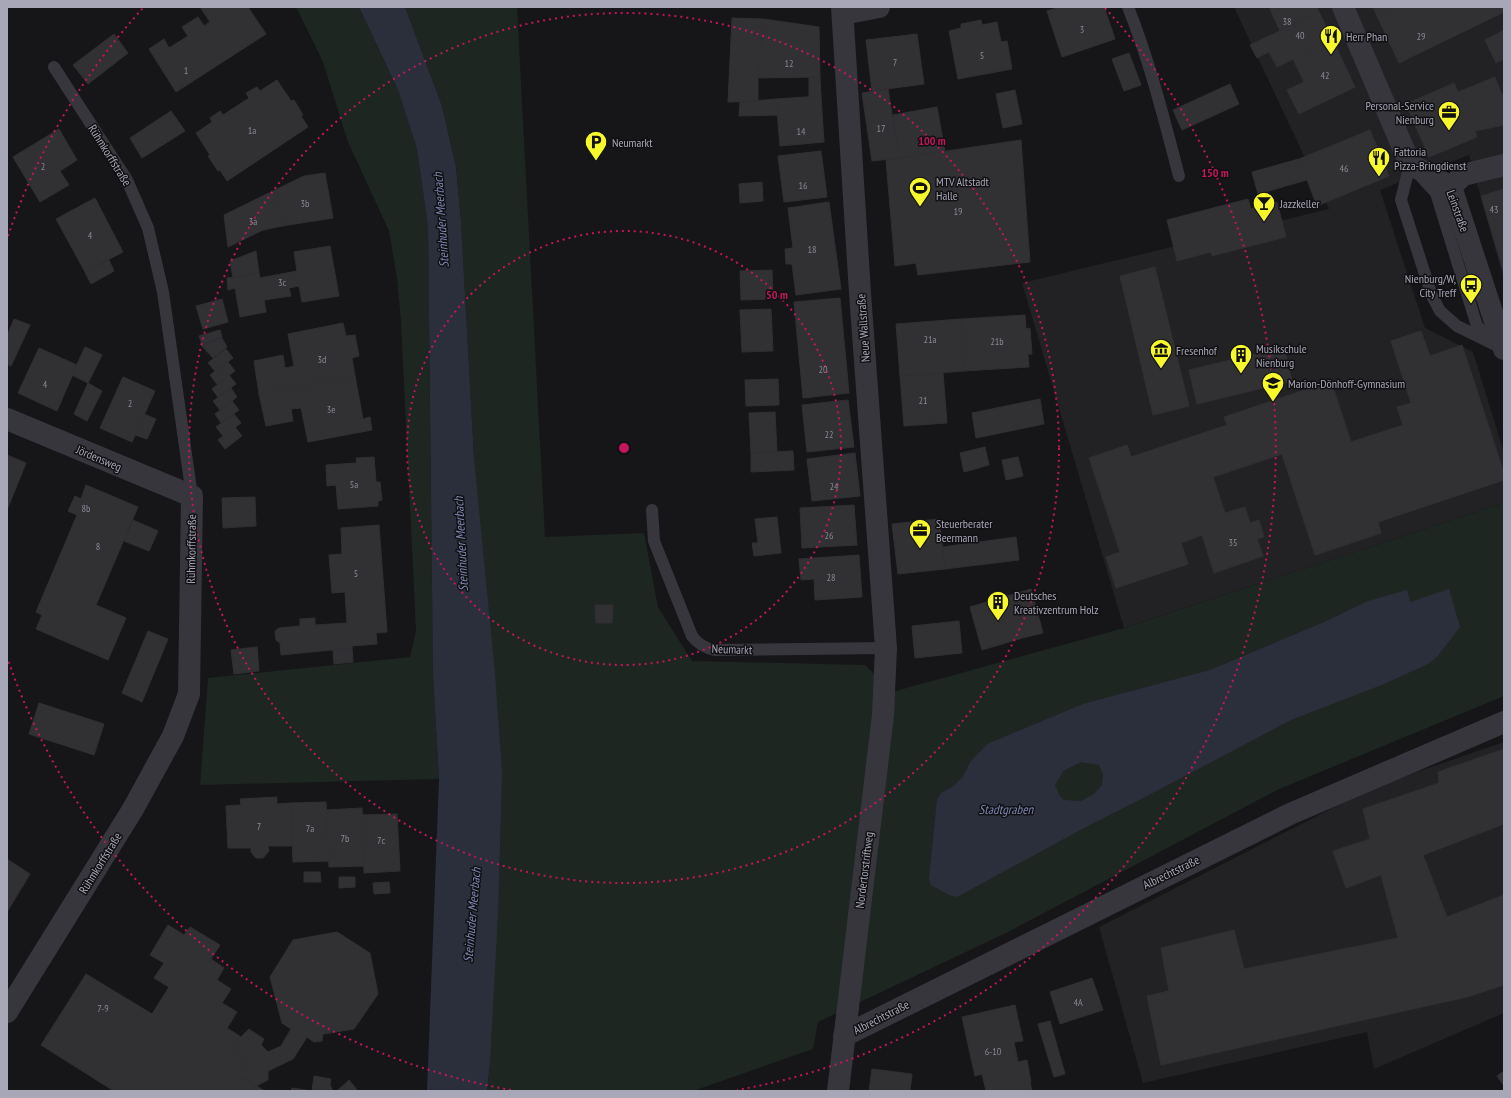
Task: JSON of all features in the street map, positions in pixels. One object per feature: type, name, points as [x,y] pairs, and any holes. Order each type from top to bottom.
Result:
[{"type":"street","points":[[842,10],[879,7]]},
{"type":"street","points":[[1343,7],[1410,164]]},
{"type":"street","name":"Neue Wallstraße","points":[[842,10],[860,293],[886,648]]},
{"type":"street","name":"Leinstraße","points":[[1410,164],[1451,187],[1504,349]]},
{"type":"street","points":[[1451,187],[1463,175],[1504,166]]},
{"type":"street","name":"Jördensweg","points":[[7,419],[192,496]]},
{"type":"street","name":"Rühmkorffstraße","points":[[7,1012],[133,809],[173,736],[184,708],[189,694],[192,496]]},
{"type":"street","name":"Nordertorstriftweg","points":[[838,1091],[883,715],[886,648]]},
{"type":"street","name":"Albrechtstraße","points":[[844,1036],[1290,814],[1504,722]]},
{"type":"lane","points":[[1128,7],[1138,31],[1160,100],[1179,176]]},
{"type":"lane","name":"Rühmkorffstraße","points":[[54,67],[127,180],[148,228],[163,292],[192,496]]},
{"type":"lane","points":[[1410,164],[1401,200],[1432,296],[1440,311],[1457,326],[1504,349]]},
{"type":"lane","points":[[1410,164],[1436,193],[1477,326],[1504,349]]},
{"type":"lane","name":"Neumarkt","points":[[652,510],[654,541],[692,636],[705,648],[714,650],[886,648]]},
{"type":"shaded area","points":[[296,7],[359,7],[398,90],[417,149],[428,225],[433,676],[439,779],[200,785],[208,678],[410,657],[416,631],[401,322],[397,278],[389,231],[348,142],[323,62]]},
{"type":"shaded area","points":[[405,7],[517,7],[545,537],[644,533],[658,607],[692,661],[865,665],[892,692],[1124,628],[1504,503],[1504,696],[1277,790],[1006,933],[818,1022],[813,1049],[693,1091],[487,1091],[490,1062],[474,458],[461,222],[456,167],[442,106]]},
{"type":"shaded area","name":"Marion-Dönhoff-Gymnasium","points":[[1234,7],[1504,7],[1504,280],[1469,155],[1380,190],[1425,328],[1473,352],[1504,453],[1504,503],[1124,628],[1022,283],[1329,209]]},
{"type":"shaded area","points":[[1504,742],[1504,1013],[1374,1069],[1367,1032],[1143,1083],[1099,927],[1376,786]]},
{"type":"water","name":"Steinhuder Meerbach","points":[[359,7],[405,7],[442,106],[456,167],[461,222],[474,458],[495,674],[502,773],[498,913],[490,1062],[487,1091],[427,1091],[439,779],[433,676],[428,226],[417,149],[398,90]]},
{"type":"water","name":"Stadtgraben","points":[[1449,589],[1460,627],[1437,657],[1428,664],[1384,684],[1291,720],[1084,828],[957,897],[949,895],[931,885],[929,879],[937,800],[941,793],[952,787],[962,778],[971,761],[987,744],[1083,704],[1210,670],[1322,623],[1368,601],[1407,590],[1410,602]],"holes":[[[1081,762],[1099,765],[1103,774],[1102,785],[1094,794],[1081,801],[1064,800],[1059,795],[1055,785],[1063,771]]]},
{"type":"building","points":[[200,7],[248,7],[266,34],[176,92],[149,49],[164,39],[169,48],[188,36],[182,27],[198,17],[204,26],[210,22]]},
{"type":"building","points":[[1060,7],[1104,7],[1115,39],[1062,57],[1047,11]]},
{"type":"building","points":[[1269,7],[1317,7],[1319,12],[1280,31]]},
{"type":"building","points":[[1373,7],[1400,7],[1378,18]]},
{"type":"building","points":[[1400,7],[1504,7],[1504,12],[1399,63],[1378,18]]},
{"type":"building","points":[[1319,12],[1333,40],[1277,67],[1269,52],[1257,58],[1250,45]]},
{"type":"building","points":[[732,18],[763,19],[758,78],[758,101],[728,102]]},
{"type":"building","points":[[763,19],[819,27],[820,77],[758,78]]},
{"type":"building","points":[[981,20],[982,25],[997,22],[1001,42],[1007,41],[1012,69],[958,79],[949,31],[961,28],[961,24]]},
{"type":"building","points":[[1504,30],[1504,59],[1496,63],[1485,40]]},
{"type":"building","points":[[114,34],[128,53],[88,84],[73,65]]},
{"type":"building","points":[[917,34],[924,84],[872,91],[866,40]]},
{"type":"building","points":[[1333,40],[1355,87],[1299,114],[1287,90],[1304,82],[1293,59]]},
{"type":"building","points":[[1129,53],[1141,85],[1124,91],[1112,59]]},
{"type":"building","points":[[809,77],[820,77],[821,96],[809,97]]},
{"type":"building","points":[[1495,77],[1502,95],[1504,95],[1504,125],[1475,131],[1477,137],[1429,157],[1406,104],[1454,83],[1458,92]]},
{"type":"building","points":[[277,80],[291,101],[294,100],[308,127],[227,181],[208,156],[210,155],[196,133],[212,122],[210,118],[220,111],[223,115],[249,98],[246,93],[257,87],[260,91]]},
{"type":"building","points":[[1230,84],[1239,104],[1182,130],[1173,110]]},
{"type":"building","points":[[888,89],[899,158],[872,161],[862,93]]},
{"type":"building","points":[[1015,90],[1022,124],[1003,128],[996,94]]},
{"type":"building","points":[[821,96],[824,142],[780,146],[776,99]]},
{"type":"building","points":[[776,99],[778,115],[739,116],[740,102]]},
{"type":"building","points":[[937,107],[945,152],[899,158],[893,115]]},
{"type":"building","points":[[171,111],[185,131],[142,158],[130,138]]},
{"type":"building","points":[[59,129],[77,160],[60,171],[69,185],[40,202],[13,157]]},
{"type":"building","points":[[1370,130],[1389,176],[1317,206],[1299,159]]},
{"type":"building","points":[[1021,140],[1030,262],[918,275],[916,263],[895,266],[886,160]]},
{"type":"building","points":[[821,151],[827,197],[784,202],[778,156]]},
{"type":"building","points":[[1299,159],[1307,180],[1258,194],[1252,172]]},
{"type":"building","points":[[325,173],[333,218],[282,226],[277,189],[304,176]]},
{"type":"building","points":[[762,182],[763,201],[740,203],[739,184]]},
{"type":"building","points":[[277,189],[282,226],[263,230],[228,247],[224,215]]},
{"type":"building","points":[[1504,189],[1504,251],[1498,253],[1481,196]]},
{"type":"building","points":[[95,198],[123,252],[85,272],[56,219]]},
{"type":"building","points":[[1248,199],[1251,209],[1277,202],[1286,237],[1212,256],[1211,252],[1177,261],[1167,220]]},
{"type":"building","points":[[829,202],[841,289],[796,295],[792,264],[786,264],[785,249],[793,248],[788,208]]},
{"type":"building","points":[[330,246],[339,296],[302,302],[299,286],[289,288],[291,296],[264,300],[266,312],[240,317],[235,288],[228,290],[227,278],[259,273],[260,278],[297,271],[294,252]]},
{"type":"building","points":[[256,251],[259,273],[233,278],[230,261]]},
{"type":"building","points":[[1504,251],[1504,273],[1498,253]]},
{"type":"building","points":[[109,260],[114,271],[91,284],[85,272]]},
{"type":"building","name":"Fresenhof","points":[[1155,267],[1189,406],[1153,415],[1120,276]]},
{"type":"building","points":[[772,270],[773,299],[741,300],[740,271]]},
{"type":"building","points":[[840,298],[849,393],[803,398],[794,302]]},
{"type":"building","points":[[222,299],[228,322],[203,329],[196,306]]},
{"type":"building","points":[[771,309],[773,351],[742,352],[740,310]]},
{"type":"building","points":[[1025,315],[1026,329],[1030,328],[1032,354],[1028,354],[1029,367],[964,371],[961,319]]},
{"type":"building","points":[[14,319],[30,325],[11,366],[7,364],[7,336]]},
{"type":"building","points":[[961,319],[964,371],[900,376],[896,324]]},
{"type":"building","points":[[343,323],[346,336],[355,335],[359,356],[352,358],[355,376],[259,394],[254,361],[283,355],[285,368],[294,366],[288,334]]},
{"type":"building","points":[[220,330],[222,337],[202,344],[199,336]]},
{"type":"building","points":[[1421,331],[1430,356],[1462,345],[1504,473],[1504,480],[1378,522],[1381,533],[1315,555],[1282,454],[1213,477],[1225,513],[1245,507],[1250,523],[1259,520],[1264,537],[1257,539],[1263,556],[1214,573],[1202,535],[1181,543],[1188,564],[1116,588],[1106,557],[1120,552],[1089,458],[1127,445],[1131,457],[1227,425],[1224,417],[1331,381],[1351,442],[1403,425],[1397,407],[1411,403],[1391,341]]},
{"type":"building","points":[[222,338],[227,347],[213,358],[201,345]]},
{"type":"building","points":[[85,347],[102,355],[88,383],[72,375]]},
{"type":"building","name":"Musikschule Nienburg","points":[[1284,347],[1292,381],[1197,404],[1189,370]]},
{"type":"building","points":[[39,348],[77,365],[57,411],[18,393]]},
{"type":"building","points":[[226,349],[233,358],[215,371],[208,363]]},
{"type":"building","points":[[228,362],[235,371],[217,384],[210,375]]},
{"type":"building","points":[[943,373],[947,423],[904,426],[900,376]]},
{"type":"building","points":[[229,375],[236,384],[218,397],[212,389]]},
{"type":"building","points":[[355,376],[363,419],[370,417],[372,430],[308,442],[301,408],[291,409],[293,421],[266,426],[259,394]]},
{"type":"building","points":[[123,377],[155,391],[132,442],[100,428]]},
{"type":"building","points":[[778,379],[779,405],[746,406],[745,380]]},
{"type":"building","points":[[88,383],[102,391],[87,421],[74,414]]},
{"type":"building","points":[[231,388],[237,397],[220,410],[213,401]]},
{"type":"building","points":[[1040,399],[1044,424],[976,438],[972,413]]},
{"type":"building","points":[[848,400],[854,447],[807,452],[802,405]]},
{"type":"building","points":[[232,401],[239,410],[221,423],[215,414]]},
{"type":"building","points":[[775,412],[777,452],[751,453],[749,413]]},
{"type":"building","points":[[144,414],[156,419],[147,439],[135,435]]},
{"type":"building","points":[[234,414],[241,423],[223,436],[216,427]]},
{"type":"building","points":[[235,427],[242,436],[225,449],[218,440]]},
{"type":"building","points":[[985,447],[989,465],[964,472],[960,453]]},
{"type":"building","points":[[793,451],[794,470],[751,472],[751,453]]},
{"type":"building","points":[[855,453],[860,496],[812,501],[807,459]]},
{"type":"building","points":[[7,455],[26,463],[7,510]]},
{"type":"building","points":[[374,457],[376,482],[380,482],[382,500],[378,501],[378,506],[338,509],[336,485],[327,486],[326,465],[357,463],[356,458]]},
{"type":"building","points":[[1018,457],[1023,476],[1006,480],[1002,460]]},
{"type":"building","points":[[86,485],[138,507],[96,605],[126,618],[108,660],[36,629],[42,615],[36,612],[77,515],[68,511],[75,496],[81,499]]},
{"type":"building","points":[[255,497],[256,526],[223,528],[222,498]]},
{"type":"building","points":[[854,505],[857,545],[802,548],[800,508]]},
{"type":"building","points":[[777,517],[781,553],[754,556],[752,543],[758,543],[755,519]]},
{"type":"building","points":[[939,519],[945,569],[898,574],[892,524]]},
{"type":"building","points":[[133,520],[158,531],[149,551],[124,541]]},
{"type":"building","points":[[379,525],[387,632],[376,633],[377,644],[281,655],[280,643],[276,640],[275,631],[279,628],[300,626],[300,619],[315,618],[315,625],[347,623],[345,592],[332,593],[329,555],[342,554],[341,528]]},
{"type":"building","points":[[1016,537],[1019,560],[945,569],[943,547]]},
{"type":"building","points":[[859,555],[862,597],[815,600],[814,579],[801,580],[799,559]]},
{"type":"building","points":[[1031,589],[1043,633],[1026,637],[1014,594]]},
{"type":"building","name":"Deutsches Kreativzentrum Holz","points":[[1014,594],[1026,637],[982,650],[970,607]]},
{"type":"building","points":[[595,605],[613,605],[612,623],[596,623]]},
{"type":"building","points":[[959,621],[962,653],[915,658],[912,626]]},
{"type":"building","points":[[148,631],[168,639],[142,702],[122,693]]},
{"type":"building","points":[[257,647],[259,671],[234,674],[231,650]]},
{"type":"building","points":[[352,648],[353,662],[334,664],[333,650]]},
{"type":"building","points":[[39,703],[104,724],[94,755],[29,734]]},
{"type":"building","points":[[1504,749],[1504,824],[1423,855],[1447,917],[1504,895],[1504,985],[1467,997],[1161,1065],[1147,996],[1169,991],[1161,948],[1234,930],[1244,969],[1398,938],[1381,875],[1346,888],[1333,851],[1370,839],[1363,809],[1439,783],[1438,772]]},
{"type":"building","points":[[277,797],[277,804],[291,803],[293,846],[268,846],[269,851],[263,858],[256,858],[251,852],[251,848],[228,848],[226,806],[241,805],[240,799]]},
{"type":"building","points":[[326,802],[329,861],[293,862],[291,803]]},
{"type":"building","points":[[362,808],[364,866],[329,867],[326,810]]},
{"type":"building","points":[[397,814],[400,871],[364,873],[362,815]]},
{"type":"building","points":[[7,859],[30,874],[7,912]]},
{"type":"building","points":[[304,872],[320,872],[321,882],[304,882]]},
{"type":"building","points":[[339,877],[355,877],[355,887],[339,888]]},
{"type":"building","points":[[389,882],[390,893],[374,894],[373,883]]},
{"type":"building","points":[[168,925],[184,935],[190,927],[220,945],[211,959],[224,968],[217,980],[231,989],[222,1003],[237,1012],[227,1028],[241,1037],[233,1049],[248,1059],[238,1075],[265,1091],[114,1091],[41,1045],[86,974],[152,1014],[169,987],[154,978],[164,963],[150,955]]},
{"type":"building","points":[[337,932],[370,953],[378,994],[354,1029],[323,1034],[322,1041],[314,1042],[307,1037],[293,1059],[268,1071],[268,1080],[256,1086],[238,1075],[248,1059],[233,1049],[241,1037],[249,1029],[264,1039],[261,1045],[268,1052],[281,1046],[291,1029],[282,1023],[270,977],[293,940]]},
{"type":"building","points":[[1092,978],[1103,1010],[1060,1024],[1050,992]]},
{"type":"building","points":[[1015,1005],[1023,1041],[1014,1042],[1018,1062],[1027,1060],[1032,1091],[986,1091],[982,1074],[975,1076],[962,1017]]},
{"type":"building","points":[[1050,1021],[1065,1074],[1054,1077],[1038,1024]]},
{"type":"building","points":[[872,1069],[912,1074],[910,1091],[869,1091]]},
{"type":"building","points":[[1504,1071],[1504,1086],[1497,1076]]},
{"type":"building","points":[[314,1076],[331,1079],[330,1085],[333,1091],[312,1091]]},
{"type":"building","points":[[349,1080],[358,1091],[337,1091]]},
{"type":"building","points":[[292,1088],[312,1091],[291,1091]]},
{"type":"place","name":"Herr Phan","points":[[1331,56]]},
{"type":"place","name":"Personal-Service Nienburg","points":[[1449,132]]},
{"type":"place","name":"Neumarkt","points":[[596,162]]},
{"type":"place","name":"Fattoria Pizza-Bringdienst","points":[[1379,178]]},
{"type":"place","name":"MTV Altstadt Halle","points":[[920,208]]},
{"type":"place","name":"Jazzkeller","points":[[1264,222]]},
{"type":"place","name":"Nienburg/W, City Treff","points":[[1471,304]]},
{"type":"place","name":"Fresenhof","points":[[1161,370]]},
{"type":"place","name":"Musikschule Nienburg","points":[[1241,374]]},
{"type":"place","name":"Marion-Dönhoff-Gymnasium","points":[[1273,402]]},
{"type":"place","name":"Steuerberater Beermann","points":[[920,550]]},
{"type":"place","name":"Deutsches Kreativzentrum Holz","points":[[998,622]]}]
